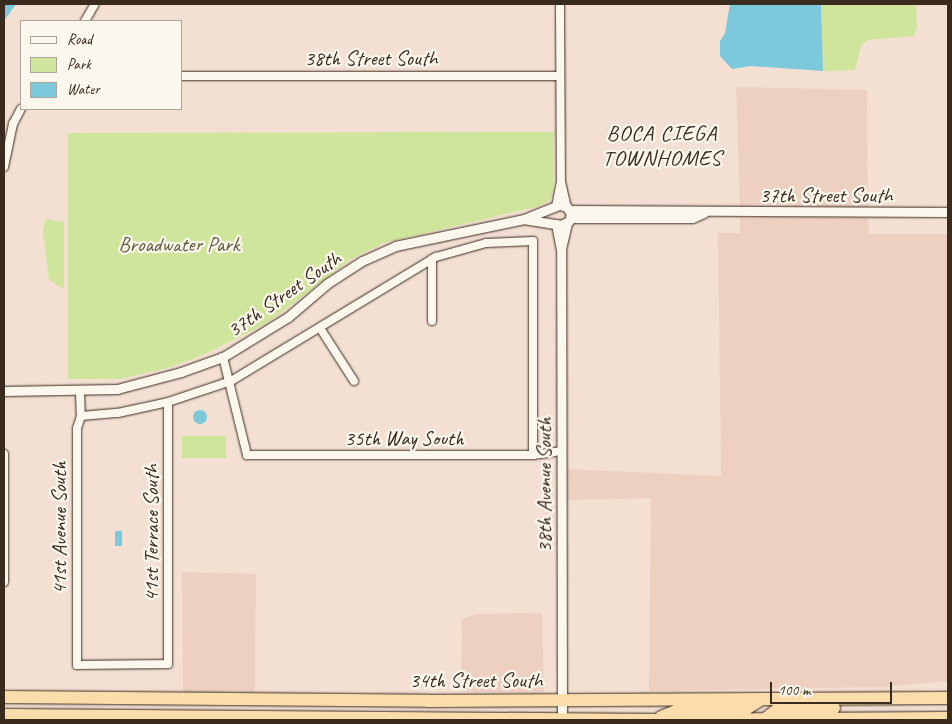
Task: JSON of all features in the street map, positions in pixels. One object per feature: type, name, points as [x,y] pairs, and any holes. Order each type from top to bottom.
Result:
[{"type":"highway","name":"34th Street South","points":[[4,697],[308,700],[948,698]]},
{"type":"highway","points":[[656,720],[676,711],[746,709],[762,699]]},
{"type":"highway","points":[[765,719],[778,709],[847,708],[859,699]]},
{"type":"highway","points":[[237,718],[257,708],[296,707],[308,700]]},
{"type":"highway","points":[[308,718],[322,708],[351,708],[372,700]]},
{"type":"highway","name":"34th Street South","points":[[4,715],[562,720],[948,718]]},
{"type":"street","points":[[86,20],[95,4]]},
{"type":"street","name":"38th Avenue South","points":[[560,4],[561,182],[568,215],[561,249],[562,720]]},
{"type":"street","name":"38th Street South","points":[[182,76],[560,76]]},
{"type":"street","points":[[4,167],[13,124],[20,110]]},
{"type":"street","name":"38th Avenue South","points":[[561,182],[551,215],[561,249]]},
{"type":"street","name":"37th Street South","points":[[4,391],[80,392],[117,389],[223,357],[288,317],[328,283],[362,261],[425,238],[524,219],[554,208],[568,215],[692,210],[704,213],[948,212]]},
{"type":"street","name":"37th Street South","points":[[524,219],[555,224],[568,215]]},
{"type":"street","points":[[81,416],[118,413],[168,402],[231,381],[432,259],[486,243],[532,242],[533,455]]},
{"type":"street","points":[[432,259],[432,321]]},
{"type":"street","points":[[320,328],[354,381]]},
{"type":"street","points":[[223,357],[231,381]]},
{"type":"street","name":"35th Way South","points":[[231,381],[246,455],[533,455],[561,451]]},
{"type":"street","name":"41st Avenue South","points":[[77,664],[76,428],[81,416],[80,392]]},
{"type":"street","name":"41st Terrace South","points":[[77,664],[168,664],[168,402]]},
{"type":"street","points":[[4,454],[4,582]]},
{"type":"shaded area","points":[[736,87],[867,90],[868,208],[740,209]]},
{"type":"shaded area","points":[[740,217],[868,217],[869,234],[948,234],[948,681],[883,687],[649,691],[651,498],[567,500],[566,469],[721,476],[718,233],[740,233]]},
{"type":"shaded area","points":[[182,572],[256,574],[255,692],[183,692]]},
{"type":"shaded area","points":[[542,613],[544,692],[461,692],[462,619],[477,614]]},
{"type":"green space","points":[[821,4],[916,4],[917,28],[914,36],[868,40],[861,45],[855,70],[823,71]]},
{"type":"green space","name":"Broadwater Park","points":[[554,132],[553,190],[550,200],[540,206],[383,243],[351,259],[267,323],[205,354],[171,367],[120,379],[68,379],[68,133]]},
{"type":"green space","points":[[45,219],[64,222],[64,289],[49,280],[43,232]]},
{"type":"green space","points":[[182,436],[226,436],[226,458],[182,458]]},
{"type":"water","points":[[4,4],[16,4],[4,21]]},
{"type":"water","points":[[730,4],[821,4],[823,71],[751,66],[732,69],[720,56],[720,41],[725,33]]},
{"type":"water","points":[[200,410],[205,412],[207,417],[205,422],[200,424],[195,422],[193,417],[195,412]]},
{"type":"water","points":[[115,531],[122,531],[122,546],[115,546]]},
{"type":"district","name":"BOCA CIEGA TOWNHOMES","points":[[662,146]]}]
